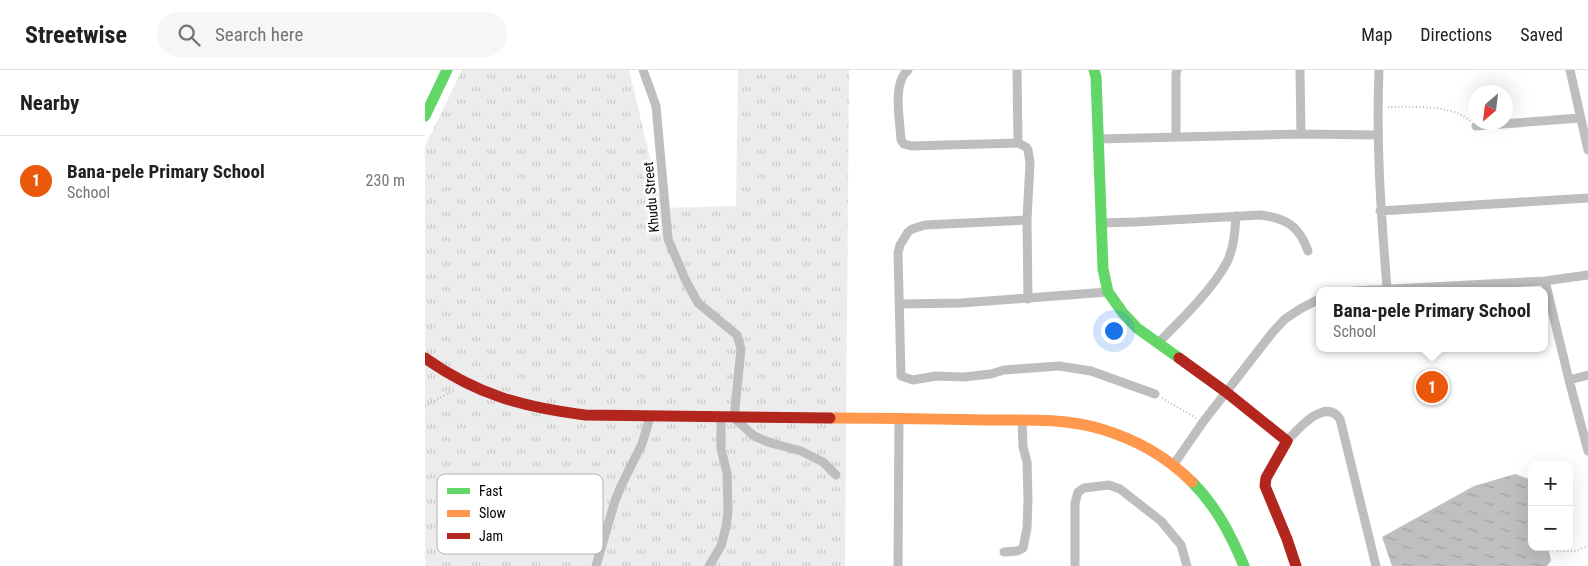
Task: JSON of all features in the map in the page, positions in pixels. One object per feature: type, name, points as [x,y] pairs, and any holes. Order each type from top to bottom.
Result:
[{"type":"street","points":[[425,116],[447,70]]},
{"type":"street","name":"Khudu Street","points":[[643,70],[656,106],[668,239],[685,279],[699,303],[737,335],[741,349],[735,418]]},
{"type":"street","points":[[909,70],[903,74],[898,85],[901,140],[903,144],[911,146],[1018,143],[1028,150],[1030,162],[1027,220],[1028,299]]},
{"type":"street","points":[[1017,70],[1018,143]]},
{"type":"street","points":[[1094,70],[1096,76],[1100,222],[1103,269],[1108,292],[1137,328],[1226,392],[1287,441]]},
{"type":"street","points":[[1176,136],[1177,70]]},
{"type":"street","points":[[1300,70],[1301,134]]},
{"type":"street","points":[[1379,70],[1380,210],[1387,287]]},
{"type":"street","points":[[1570,70],[1588,150]]},
{"type":"street","points":[[1513,123],[1580,118]]},
{"type":"street","points":[[1098,139],[1301,134],[1378,135]]},
{"type":"street","points":[[1380,210],[1588,198]]},
{"type":"street","points":[[1100,222],[1135,222],[1260,215],[1277,216],[1287,221],[1297,230],[1305,241],[1308,250]]},
{"type":"street","points":[[1159,342],[1214,281],[1227,262],[1234,237],[1236,216]]},
{"type":"street","points":[[1027,220],[925,226],[912,229],[904,237],[897,253],[900,304],[898,331],[901,376],[913,380],[935,376],[964,378],[1005,370],[1059,366],[1091,372],[1155,394]]},
{"type":"street","points":[[1410,287],[1545,281],[1588,275]]},
{"type":"street","points":[[1545,281],[1546,287]]},
{"type":"street","points":[[900,304],[961,303],[1108,292]]},
{"type":"street","points":[[1548,293],[1588,451]]},
{"type":"street","points":[[1174,464],[1203,422],[1285,319],[1316,301]]},
{"type":"street","points":[[425,358],[443,372],[497,398],[549,411],[585,415],[1022,420],[1067,423],[1105,430],[1148,448],[1174,464],[1205,494],[1217,511],[1238,550],[1244,566]]},
{"type":"street","points":[[1569,380],[1588,375]]},
{"type":"street","points":[[1296,566],[1265,486],[1266,478],[1287,441],[1314,416],[1329,411],[1340,419],[1376,566]]},
{"type":"street","points":[[603,542],[615,501],[642,444],[650,417]]},
{"type":"street","points":[[709,566],[719,550],[723,539],[728,512],[727,473],[721,448],[721,417]]},
{"type":"street","points":[[735,418],[754,436],[801,451],[823,462],[836,475]]},
{"type":"street","points":[[898,566],[899,418]]},
{"type":"street","points":[[1004,552],[1017,551],[1023,548],[1027,528],[1027,462],[1023,447],[1022,420]]},
{"type":"street","points":[[1075,566],[1075,503],[1077,495],[1084,488],[1109,485],[1124,491],[1161,521],[1181,545],[1187,566]]},
{"type":"street","points":[[596,566],[600,554]]},
{"type":"path","points":[[1378,107],[1418,106],[1446,110],[1468,119]]},
{"type":"path","points":[[425,406],[466,384]]},
{"type":"path","points":[[1155,394],[1203,422]]},
{"type":"path","points":[[1573,551],[1588,546]]},
{"type":"green space","points":[[462,70],[629,70],[662,208],[736,206],[738,70],[849,70],[845,566],[425,566],[425,146]]},
{"type":"water","points":[[1515,474],[1528,479],[1528,551],[1549,551],[1551,561],[1547,566],[1392,566],[1382,537],[1474,486]]},
{"type":"traffic: fast","points":[[425,116],[447,70]]},
{"type":"traffic: fast","points":[[1094,70],[1096,77],[1103,269],[1108,292],[1137,328],[1179,358]]},
{"type":"traffic: fast","points":[[1192,482],[1201,491],[1222,521],[1244,566]]},
{"type":"traffic: slow","points":[[830,418],[1030,420],[1059,421],[1087,425],[1114,433],[1150,450],[1192,482]]},
{"type":"traffic: jam","points":[[425,358],[444,371],[482,390],[521,403],[562,412],[585,415],[830,418]]},
{"type":"traffic: jam","points":[[1179,358],[1226,392],[1287,441],[1266,478],[1265,486],[1296,566]]},
{"type":"place","name":"Bana-pele Primary School","points":[[1432,387]]}]
